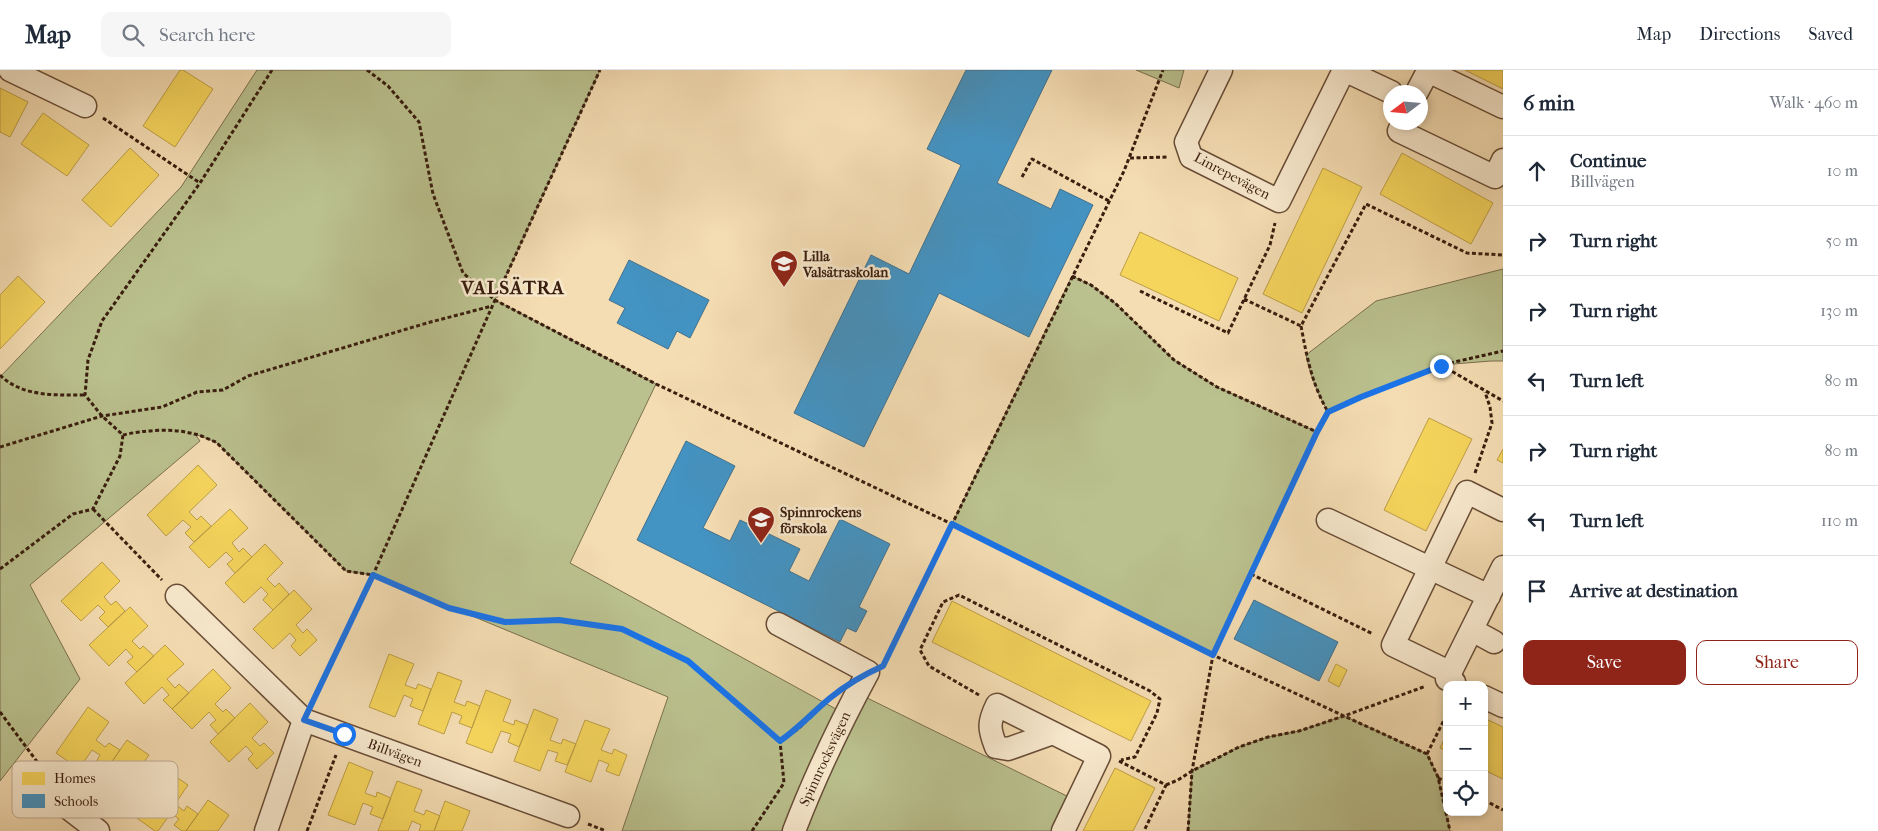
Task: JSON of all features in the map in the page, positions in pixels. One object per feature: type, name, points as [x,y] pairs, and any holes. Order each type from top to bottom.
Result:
[{"type":"street","points":[[10,70],[85,106]]},
{"type":"street","name":"Linrepevägen","points":[[1221,70],[1186,142],[1191,157],[1279,201],[1344,70]]},
{"type":"street","points":[[1344,70],[1383,88]]},
{"type":"street","points":[[1421,85],[1428,71],[1503,107]]},
{"type":"street","points":[[1399,130],[1495,177],[1503,160]]},
{"type":"street","points":[[1502,574],[1472,630],[1453,679],[1393,644],[1467,492],[1503,510]]},
{"type":"street","points":[[1328,520],[1489,596]]},
{"type":"street","name":"Billvägen","points":[[177,596],[304,720],[568,816]]},
{"type":"street","points":[[778,624],[868,672]]},
{"type":"street","points":[[1472,630],[1494,642]]},
{"type":"street","name":"Spinnrocksvägen","points":[[794,831],[809,791],[868,672]]},
{"type":"street","points":[[1488,699],[1503,706]]},
{"type":"street","points":[[1053,733],[1008,749],[996,747],[991,734],[990,720],[997,705],[1109,758],[1062,831]]},
{"type":"street","points":[[266,831],[304,720]]},
{"type":"street","points":[[82,818],[98,831]]},
{"type":"path","points":[[123,435],[102,416],[85,395],[88,360],[102,320],[200,183],[272,70]]},
{"type":"path","points":[[367,70],[388,86],[419,122],[433,194],[463,273],[495,300],[656,384],[952,524],[1213,655],[1427,754],[1438,777],[1450,831]]},
{"type":"path","points":[[304,720],[373,575],[492,306],[600,70]]},
{"type":"path","points":[[868,672],[883,666],[1130,158],[1163,70]]},
{"type":"path","points":[[85,106],[200,183]]},
{"type":"path","points":[[1130,158],[1191,157]]},
{"type":"path","points":[[1022,177],[1032,159],[1109,201]]},
{"type":"path","points":[[1140,291],[1228,333],[1270,245],[1279,201]]},
{"type":"path","points":[[1328,412],[1309,370],[1301,326],[1366,204],[1467,253],[1503,254]]},
{"type":"path","points":[[1072,276],[1091,285],[1114,303],[1174,360],[1217,387],[1317,432]]},
{"type":"path","points":[[1244,300],[1301,326]]},
{"type":"path","points":[[0,447],[102,416],[162,407],[196,392],[223,390],[248,376],[492,306]]},
{"type":"path","points":[[1188,831],[1192,771],[1213,655],[1328,412],[1441,366],[1503,351]]},
{"type":"path","points":[[1441,366],[1503,401]]},
{"type":"path","points":[[0,375],[8,383],[40,394],[85,395]]},
{"type":"path","points":[[1467,492],[1492,423],[1490,407],[1485,392]]},
{"type":"path","points":[[123,435],[138,431],[186,433],[216,442],[346,572],[373,575],[449,608],[505,622],[559,620],[622,629],[688,661],[780,741],[784,782],[752,831]]},
{"type":"path","points":[[0,569],[73,514],[93,509],[120,456],[123,435]]},
{"type":"path","points":[[93,509],[177,596]]},
{"type":"path","points":[[1251,574],[1393,644]]},
{"type":"path","points":[[997,705],[929,666],[920,650],[943,602],[959,595],[1150,691],[1160,699],[1157,713],[1136,757],[1109,758]]},
{"type":"path","points":[[1144,831],[1166,785],[1239,747],[1268,737],[1299,731],[1453,679]]},
{"type":"path","points":[[780,741],[798,729],[831,697]]},
{"type":"path","points":[[0,712],[37,761]]},
{"type":"path","points":[[1427,754],[1443,722]]},
{"type":"path","points":[[307,831],[344,734]]},
{"type":"path","points":[[1109,758],[1166,785]]},
{"type":"path","points":[[1438,777],[1443,780]]},
{"type":"path","points":[[1488,802],[1503,810]]},
{"type":"green space","points":[[257,70],[600,70],[495,300],[656,384],[570,563],[845,714],[857,693],[1077,801],[1063,831],[622,831],[668,697],[373,575],[346,571],[216,442],[195,434],[200,441],[30,585],[80,679],[16,761],[12,761],[12,766],[0,781],[0,377],[181,187]]},
{"type":"green space","points":[[1136,70],[1184,70],[1179,88]]},
{"type":"green space","points":[[1503,269],[1503,361],[1441,365],[1328,412],[1315,384],[1306,355],[1376,301]]},
{"type":"green space","points":[[1072,276],[1091,285],[1115,303],[1174,360],[1217,387],[1317,432],[1213,655],[952,524]]},
{"type":"green space","points":[[1344,716],[1427,754],[1438,777],[1443,800],[1443,816],[1447,816],[1450,831],[1188,831],[1192,771],[1239,747],[1268,737],[1299,731]]},
{"type":"building: Homes","points":[[180,70],[213,89],[175,147],[143,126]]},
{"type":"building: Homes","points":[[1465,70],[1503,70],[1503,89]]},
{"type":"building: Homes","points":[[0,88],[28,102],[10,137],[0,132]]},
{"type":"building: Homes","points":[[43,113],[89,145],[67,176],[21,144]]},
{"type":"building: Homes","points":[[130,148],[159,175],[111,227],[82,200]]},
{"type":"building: Homes","points":[[1402,153],[1493,203],[1471,244],[1380,194]]},
{"type":"building: Homes","points":[[1323,168],[1362,187],[1302,313],[1263,294]]},
{"type":"building: Homes","points":[[1140,232],[1238,278],[1219,321],[1120,275]]},
{"type":"building: Homes","points":[[18,276],[45,302],[0,349],[0,295]]},
{"type":"building: Homes","points":[[1429,418],[1472,439],[1426,531],[1384,510]]},
{"type":"building: Homes","points":[[1503,449],[1503,463],[1497,460]]},
{"type":"building: Homes","points":[[198,465],[217,485],[189,512],[197,520],[201,516],[211,526],[194,542],[185,533],[191,527],[183,520],[166,536],[147,515]]},
{"type":"building: Homes","points":[[230,509],[248,528],[232,543],[239,552],[243,548],[252,557],[235,573],[227,564],[233,559],[226,552],[209,568],[189,547]]},
{"type":"building: Homes","points":[[265,544],[283,563],[267,579],[275,587],[279,583],[289,594],[273,610],[263,600],[268,594],[261,587],[244,603],[225,583]]},
{"type":"building: Homes","points":[[102,562],[120,581],[104,597],[111,605],[116,601],[125,611],[108,627],[99,618],[105,612],[98,605],[81,621],[61,601]]},
{"type":"building: Homes","points":[[294,590],[312,609],[296,625],[303,633],[307,629],[317,640],[300,656],[291,646],[296,640],[290,633],[273,649],[253,629]]},
{"type":"building: Homes","points":[[952,601],[1151,701],[1131,741],[932,642]]},
{"type":"building: Homes","points":[[130,607],[148,626],[132,641],[140,649],[143,646],[154,656],[137,672],[127,662],[133,657],[126,649],[109,666],[89,645]]},
{"type":"building: Homes","points":[[165,645],[184,664],[167,679],[175,688],[179,684],[189,693],[172,709],[163,700],[169,695],[162,687],[144,704],[125,683]]},
{"type":"building: Homes","points":[[389,654],[414,664],[405,685],[416,689],[418,684],[431,689],[423,711],[410,706],[413,699],[404,695],[395,717],[369,707]]},
{"type":"building: Homes","points":[[1336,664],[1347,670],[1339,687],[1328,681]]},
{"type":"building: Homes","points":[[213,669],[231,688],[215,704],[223,712],[226,709],[235,718],[218,734],[210,725],[216,720],[209,712],[192,729],[172,709]]},
{"type":"building: Homes","points":[[438,672],[462,681],[454,702],[465,706],[467,701],[480,706],[472,728],[459,723],[462,716],[452,712],[444,734],[418,724]]},
{"type":"building: Homes","points":[[486,690],[511,700],[503,721],[514,725],[515,720],[528,725],[519,747],[508,742],[511,734],[501,731],[492,753],[466,743]]},
{"type":"building: Homes","points":[[250,703],[268,722],[252,738],[260,746],[264,743],[274,753],[257,769],[248,759],[253,754],[246,746],[229,762],[210,742]]},
{"type":"building: Homes","points":[[88,707],[109,722],[96,740],[105,747],[109,743],[120,750],[112,761],[97,761],[100,755],[92,750],[84,761],[68,761],[56,753]]},
{"type":"building: Homes","points":[[534,709],[558,719],[550,740],[561,744],[563,739],[576,744],[567,765],[555,761],[558,753],[548,750],[540,771],[514,761]]},
{"type":"building: Homes","points":[[585,720],[610,729],[601,750],[612,754],[614,749],[627,755],[619,776],[606,771],[609,764],[599,760],[591,782],[565,772]]},
{"type":"building: Homes","points":[[1488,720],[1503,727],[1503,779],[1488,772]]},
{"type":"building: Homes","points":[[127,740],[149,755],[145,761],[112,761]]},
{"type":"building: Homes","points":[[349,762],[373,772],[365,793],[376,797],[377,792],[391,798],[383,819],[370,814],[373,807],[363,803],[355,825],[328,815]]},
{"type":"building: Homes","points":[[1115,768],[1155,788],[1133,831],[1083,831]]},
{"type":"building: Homes","points":[[178,778],[188,785],[178,800]]},
{"type":"building: Homes","points":[[397,781],[422,790],[414,811],[424,815],[426,810],[440,816],[434,831],[419,831],[421,825],[412,821],[408,831],[378,831]]},
{"type":"building: Homes","points":[[208,800],[229,815],[218,831],[186,831]]},
{"type":"building: Homes","points":[[445,801],[470,811],[462,831],[434,831]]},
{"type":"building: Homes","points":[[178,806],[184,811],[187,806],[198,814],[186,831],[182,831],[174,825],[179,819]]},
{"type":"building: Homes","points":[[137,818],[167,818],[158,831],[155,831]]},
{"type":"building: Schools","name":"Lilla Valsätraskolan","points":[[966,70],[1052,70],[997,183],[1051,209],[1060,189],[1093,205],[1029,337],[939,293],[864,447],[794,413],[871,255],[909,274],[961,165],[927,149]]},
{"type":"building: Schools","points":[[629,260],[709,300],[690,338],[677,331],[668,349],[617,323],[625,308],[609,300]]},
{"type":"building: Schools","points":[[686,441],[735,466],[703,528],[730,541],[740,520],[800,549],[789,571],[809,581],[840,519],[890,544],[859,607],[867,611],[856,632],[847,628],[840,642],[637,540]]},
{"type":"building: Schools","points":[[1254,600],[1338,642],[1319,681],[1234,639]]},
{"type":"place","name":"Lilla Valsätraskolan","points":[[784,288]]},
{"type":"place","name":"Spinnrockens förskola","points":[[761,544]]},
{"type":"district","name":"VALSÄTRA","points":[[513,288]]},
{"type":"route","points":[[344,734],[304,720],[373,575],[449,608],[505,622],[559,620],[622,629],[688,661],[780,741],[798,729],[831,697],[868,672],[883,666],[952,524],[1213,655],[1328,412],[1441,366]]}]
